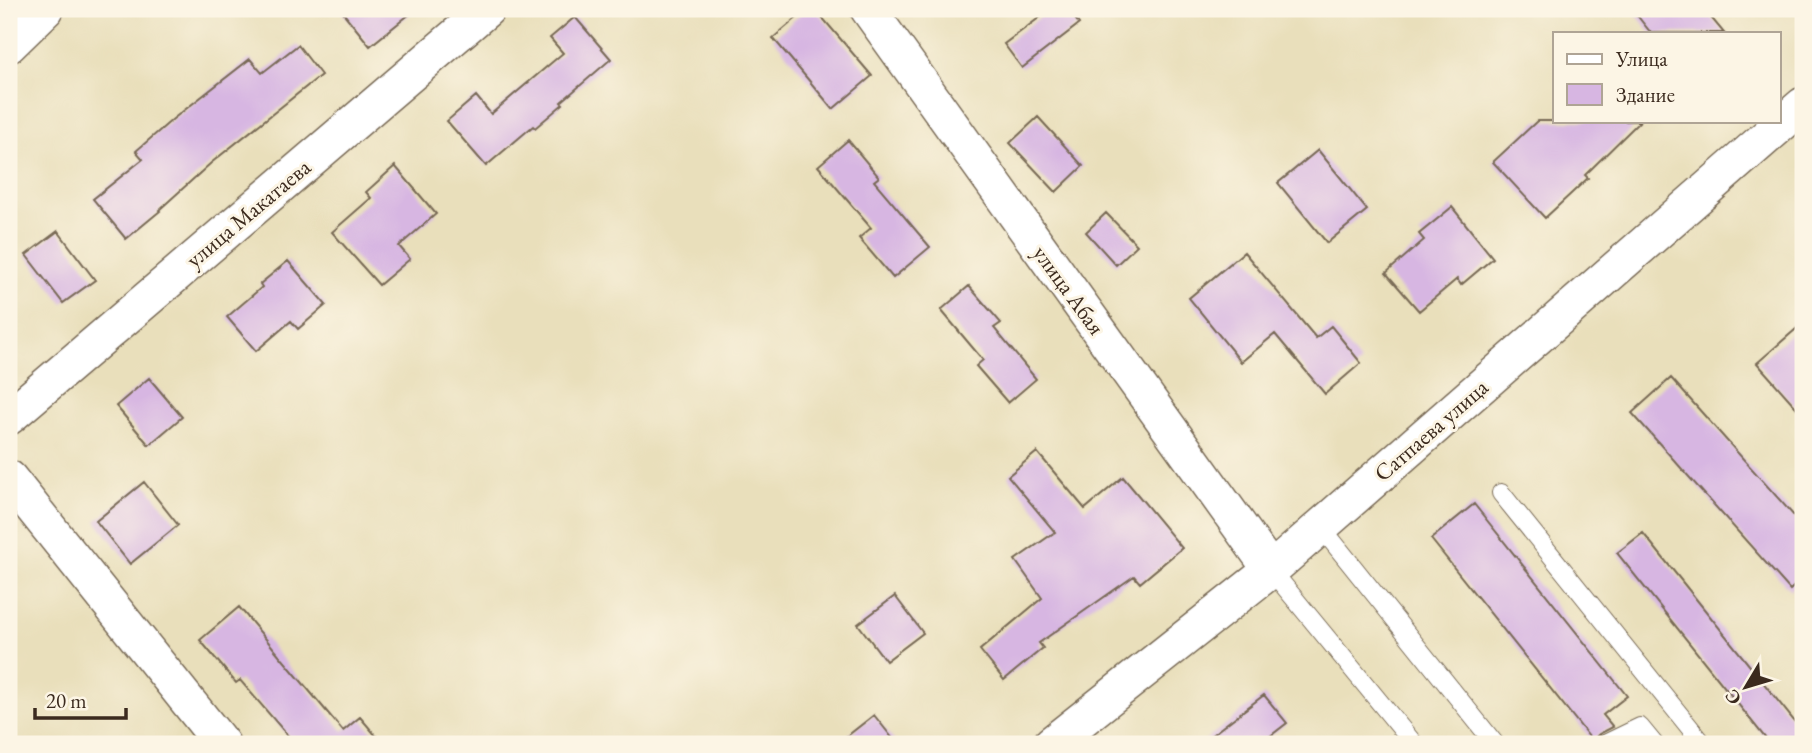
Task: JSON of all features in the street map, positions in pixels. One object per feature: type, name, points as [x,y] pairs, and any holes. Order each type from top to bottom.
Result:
[{"type":"street","points":[[9,45],[46,9]]},
{"type":"street","name":"улица Макатаева","points":[[9,417],[487,9]]},
{"type":"street","name":"улица Абая","points":[[868,9],[1271,570]]},
{"type":"street","name":"Сатпаева улица","points":[[1051,744],[1271,570],[1803,105]]},
{"type":"street","points":[[9,478],[222,744]]},
{"type":"lane","points":[[1501,494],[1703,744]]},
{"type":"lane","points":[[1321,527],[1495,744]]},
{"type":"lane","points":[[1271,570],[1414,744]]},
{"type":"lane","points":[[1605,744],[1640,727],[1654,744]]},
{"type":"building","points":[[340,9],[416,9],[370,46]]},
{"type":"building","points":[[807,9],[815,9],[872,76],[833,109],[773,38]]},
{"type":"building","points":[[1051,9],[1068,9],[1079,24],[1022,68],[1004,44]]},
{"type":"building","points":[[1632,9],[1704,9],[1723,32],[1650,32]]},
{"type":"building","points":[[575,17],[611,59],[535,128],[533,126],[486,166],[447,121],[476,96],[491,114],[563,53],[550,38]]},
{"type":"building","points":[[298,45],[321,75],[211,163],[126,239],[93,199],[143,159],[136,151],[250,59],[262,73]]},
{"type":"building","points":[[1038,117],[1083,166],[1056,192],[1010,143]]},
{"type":"building","points":[[1537,121],[1639,122],[1585,175],[1588,178],[1545,218],[1493,162]]},
{"type":"building","points":[[848,140],[879,177],[874,181],[930,247],[893,278],[859,238],[871,228],[818,166]]},
{"type":"building","points":[[1318,150],[1367,210],[1327,243],[1278,183]]},
{"type":"building","points":[[395,166],[436,214],[399,246],[410,259],[379,285],[332,232],[371,198],[366,192]]},
{"type":"building","points":[[1452,207],[1493,258],[1461,285],[1457,279],[1419,311],[1386,273],[1424,240],[1419,234]]},
{"type":"building","points":[[1106,213],[1137,245],[1116,265],[1086,232]]},
{"type":"building","points":[[58,231],[95,280],[63,303],[26,255]]},
{"type":"building","points":[[1244,252],[1316,338],[1331,326],[1361,363],[1325,394],[1275,334],[1241,362],[1189,298]]},
{"type":"building","points":[[288,261],[326,305],[298,329],[291,321],[256,351],[227,317]]},
{"type":"building","points":[[969,286],[1001,323],[994,328],[1036,379],[1008,403],[976,366],[983,360],[941,310]]},
{"type":"building","points":[[1803,323],[1803,415],[1757,363]]},
{"type":"building","points":[[149,378],[182,417],[149,445],[116,406]]},
{"type":"building","points":[[1671,378],[1803,526],[1803,578],[1790,590],[1632,413]]},
{"type":"building","points":[[1037,452],[1085,509],[1123,477],[1182,548],[1140,583],[1134,576],[1039,643],[1043,648],[1004,680],[980,650],[1042,598],[1015,560],[1055,532],[1008,476]]},
{"type":"building","points":[[144,482],[178,525],[130,564],[96,521]]},
{"type":"building","points":[[1474,504],[1627,696],[1603,715],[1613,727],[1599,734],[1594,743],[1431,539]]},
{"type":"building","points":[[1643,533],[1803,732],[1803,744],[1770,744],[1617,553]]},
{"type":"building","points":[[895,596],[923,633],[886,661],[858,624]]},
{"type":"building","points":[[239,607],[343,731],[360,717],[383,744],[295,744],[240,680],[236,683],[200,640]]},
{"type":"building","points":[[1264,695],[1287,723],[1260,744],[1200,744]]},
{"type":"building","points":[[874,715],[897,744],[837,744]]}]
